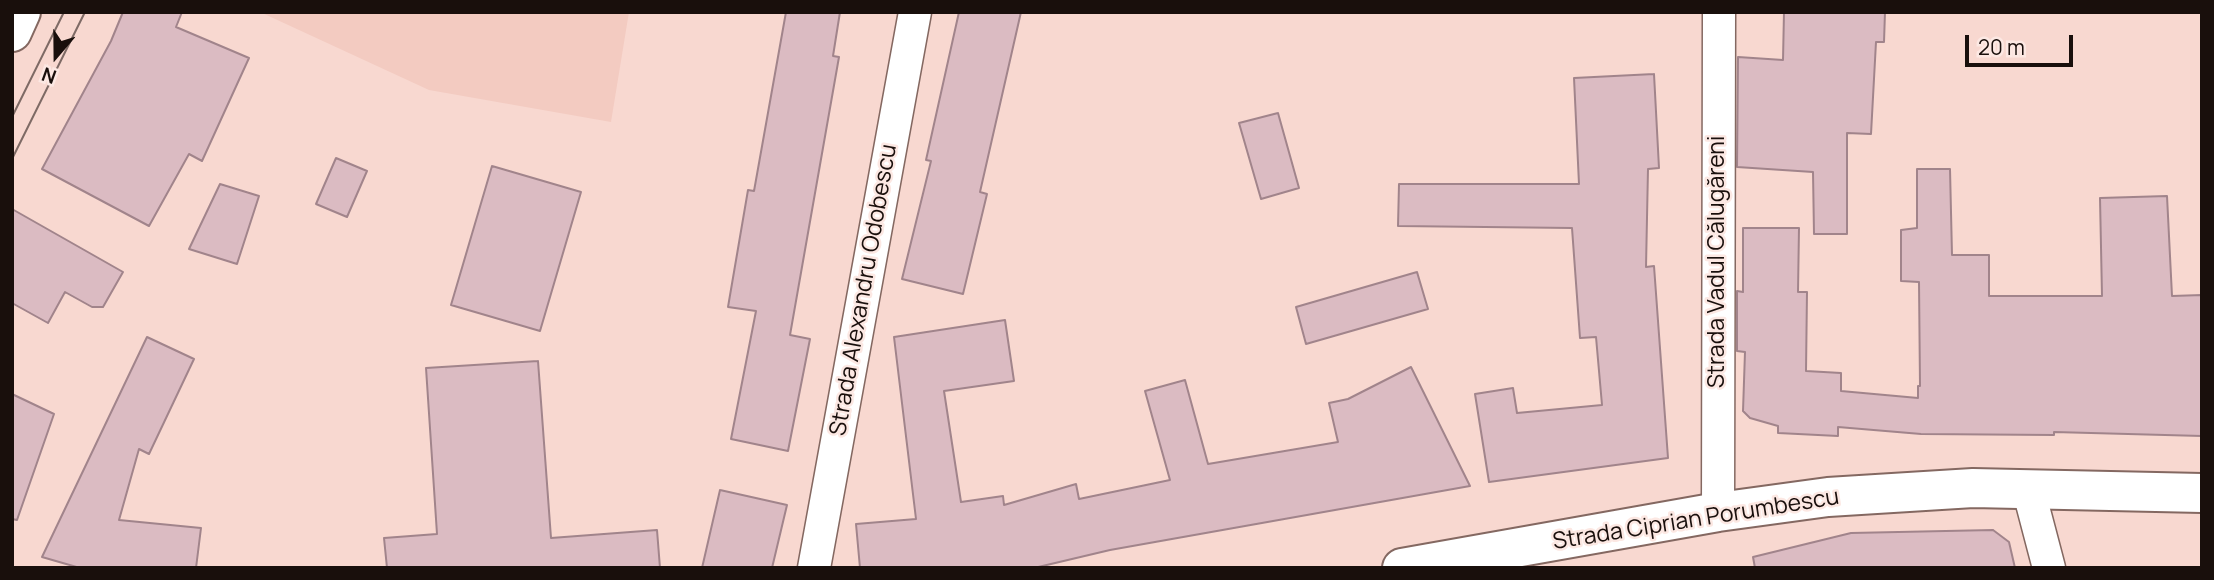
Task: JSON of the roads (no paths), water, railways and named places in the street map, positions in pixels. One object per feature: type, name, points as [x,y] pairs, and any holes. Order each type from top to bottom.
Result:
[{"type":"street","points":[[12,32],[21,12]]},
{"type":"street","name":"Strada Alexandru Odobescu","points":[[814,568],[915,12]]},
{"type":"street","name":"Strada Vadul Călugăreni","points":[[1718,512],[1719,12]]},
{"type":"street","points":[[2028,488],[2049,568]]},
{"type":"street","name":"Strada Ciprian Porumbescu","points":[[1402,568],[1718,512],[1828,497],[2028,488],[2202,492]]},
{"type":"tram line","points":[[12,117],[64,12]]},
{"type":"tram line","points":[[12,159],[85,12]]}]
